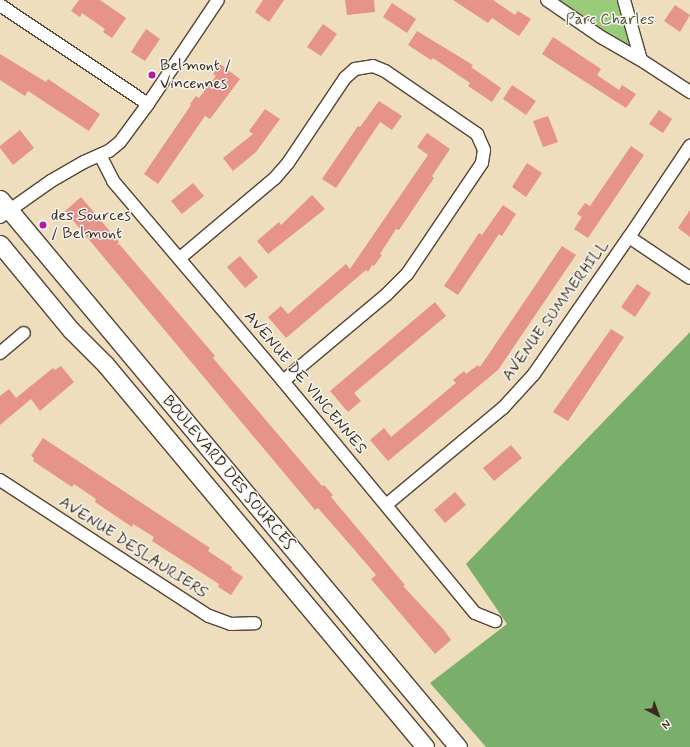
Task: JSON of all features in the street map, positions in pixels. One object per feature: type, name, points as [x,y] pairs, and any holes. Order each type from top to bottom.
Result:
[{"type":"main road","name":"BOULEVARD DES SOURCES","points":[[3,209],[458,747]]},
{"type":"main road","name":"BOULEVARD DES SOURCES","points":[[0,244],[71,330],[105,364],[424,747]]},
{"type":"street","points":[[3,209],[84,162],[100,155],[120,142],[148,104],[218,0]]},
{"type":"street","points":[[547,0],[601,37],[641,60],[690,92]]},
{"type":"street","points":[[624,0],[641,60]]},
{"type":"street","points":[[0,5],[148,104]]},
{"type":"street","points":[[180,258],[282,170],[345,78],[355,69],[373,66],[385,71],[477,134],[484,150],[482,163],[407,274],[390,292],[283,381]]},
{"type":"street","name":"AVENUE SUMMERHILL","points":[[386,505],[503,408],[534,374],[690,146]]},
{"type":"street","name":"AVENUE DE VINCENNES","points":[[100,155],[113,181],[180,258],[475,613],[494,621]]},
{"type":"street","points":[[629,237],[690,278]]},
{"type":"street","points":[[0,353],[24,333]]},
{"type":"street","name":"AVENUE DESLAURIERS","points":[[0,480],[209,616],[231,624],[255,623]]},
{"type":"green space","name":"Parc Charles","points":[[547,0],[624,0],[641,60]]},
{"type":"green space","points":[[690,332],[690,747],[486,747],[430,683],[507,624],[466,564]]},
{"type":"building","points":[[79,0],[100,0],[126,18],[112,38],[103,32],[105,29],[82,13],[80,17],[71,11]]},
{"type":"building","points":[[263,0],[284,0],[269,22],[255,12]]},
{"type":"building","points":[[345,0],[374,0],[375,12],[347,15]]},
{"type":"building","points":[[453,0],[493,0],[515,15],[518,11],[531,19],[519,36],[492,18],[488,23]]},
{"type":"building","points":[[392,3],[416,19],[407,33],[383,17]]},
{"type":"building","points":[[675,5],[690,15],[680,32],[664,21]]},
{"type":"building","points":[[323,24],[337,34],[321,56],[307,47]]},
{"type":"building","points":[[146,29],[160,39],[145,61],[131,52]]},
{"type":"building","points":[[417,31],[473,65],[471,67],[501,88],[492,102],[468,86],[470,83],[433,58],[431,60],[408,45]]},
{"type":"building","points":[[553,37],[601,69],[597,75],[619,90],[622,85],[636,94],[626,108],[542,54]]},
{"type":"building","points":[[0,54],[46,82],[48,79],[100,114],[89,131],[28,91],[25,96],[0,80]]},
{"type":"building","points":[[220,64],[240,79],[210,119],[205,116],[158,184],[144,174],[191,105],[190,104],[196,96],[199,98],[216,76],[213,74]]},
{"type":"building","points":[[512,85],[536,101],[526,115],[503,99]]},
{"type":"building","points":[[379,101],[402,116],[392,130],[380,122],[336,188],[322,179],[358,126],[360,127]]},
{"type":"building","points":[[265,109],[280,119],[256,152],[233,171],[223,158],[253,134],[249,131]]},
{"type":"building","points":[[659,110],[672,119],[663,133],[649,124]]},
{"type":"building","points":[[548,116],[558,142],[543,147],[533,121]]},
{"type":"building","points":[[20,130],[34,148],[13,165],[0,146]]},
{"type":"building","points":[[427,133],[450,149],[432,176],[434,178],[399,230],[396,229],[380,254],[382,255],[374,266],[372,265],[368,272],[366,270],[286,338],[268,317],[281,306],[288,314],[346,264],[350,269],[428,155],[417,147]]},
{"type":"building","points":[[631,146],[644,155],[588,238],[574,229],[582,217],[577,214],[585,203],[590,206]]},
{"type":"building","points":[[527,163],[542,173],[526,197],[512,187]]},
{"type":"building","points":[[193,183],[204,196],[182,214],[171,201]]},
{"type":"building","points":[[312,195],[325,209],[268,254],[257,241],[279,222],[281,225]]},
{"type":"building","points":[[81,197],[119,242],[116,246],[119,244],[198,336],[215,356],[213,358],[322,486],[324,485],[333,495],[331,497],[405,585],[403,586],[444,630],[451,640],[435,654],[371,579],[376,575],[318,508],[315,510],[65,211]]},
{"type":"building","points":[[503,205],[516,214],[502,236],[499,234],[458,295],[444,286],[479,233],[482,235]]},
{"type":"building","points":[[690,210],[690,237],[678,228]]},
{"type":"building","points":[[562,246],[576,255],[498,370],[388,461],[370,440],[384,428],[391,437],[456,383],[453,380],[464,371],[466,374],[478,365],[480,367]]},
{"type":"building","points":[[240,256],[258,277],[245,288],[227,267]]},
{"type":"building","points":[[637,284],[651,293],[635,317],[621,307]]},
{"type":"building","points":[[435,302],[446,316],[354,393],[361,401],[348,412],[330,391]]},
{"type":"building","points":[[611,329],[624,337],[568,421],[553,412]]},
{"type":"building","points":[[61,366],[74,382],[40,411],[31,399],[0,425],[0,396],[9,389],[16,398],[53,368],[55,370]]},
{"type":"building","points":[[43,438],[210,548],[208,551],[232,567],[231,569],[243,577],[231,595],[218,587],[219,584],[152,541],[154,537],[133,524],[132,527],[95,502],[96,499],[74,484],[72,487],[33,461],[34,458],[31,456]]},
{"type":"building","points":[[511,445],[522,458],[494,481],[483,468]]},
{"type":"building","points":[[455,492],[466,505],[445,523],[434,510]]},
{"type":"place","name":"Belmont / Vincennes","points":[[152,75]]},
{"type":"place","name":"des Sources / Belmont","points":[[43,225]]}]
